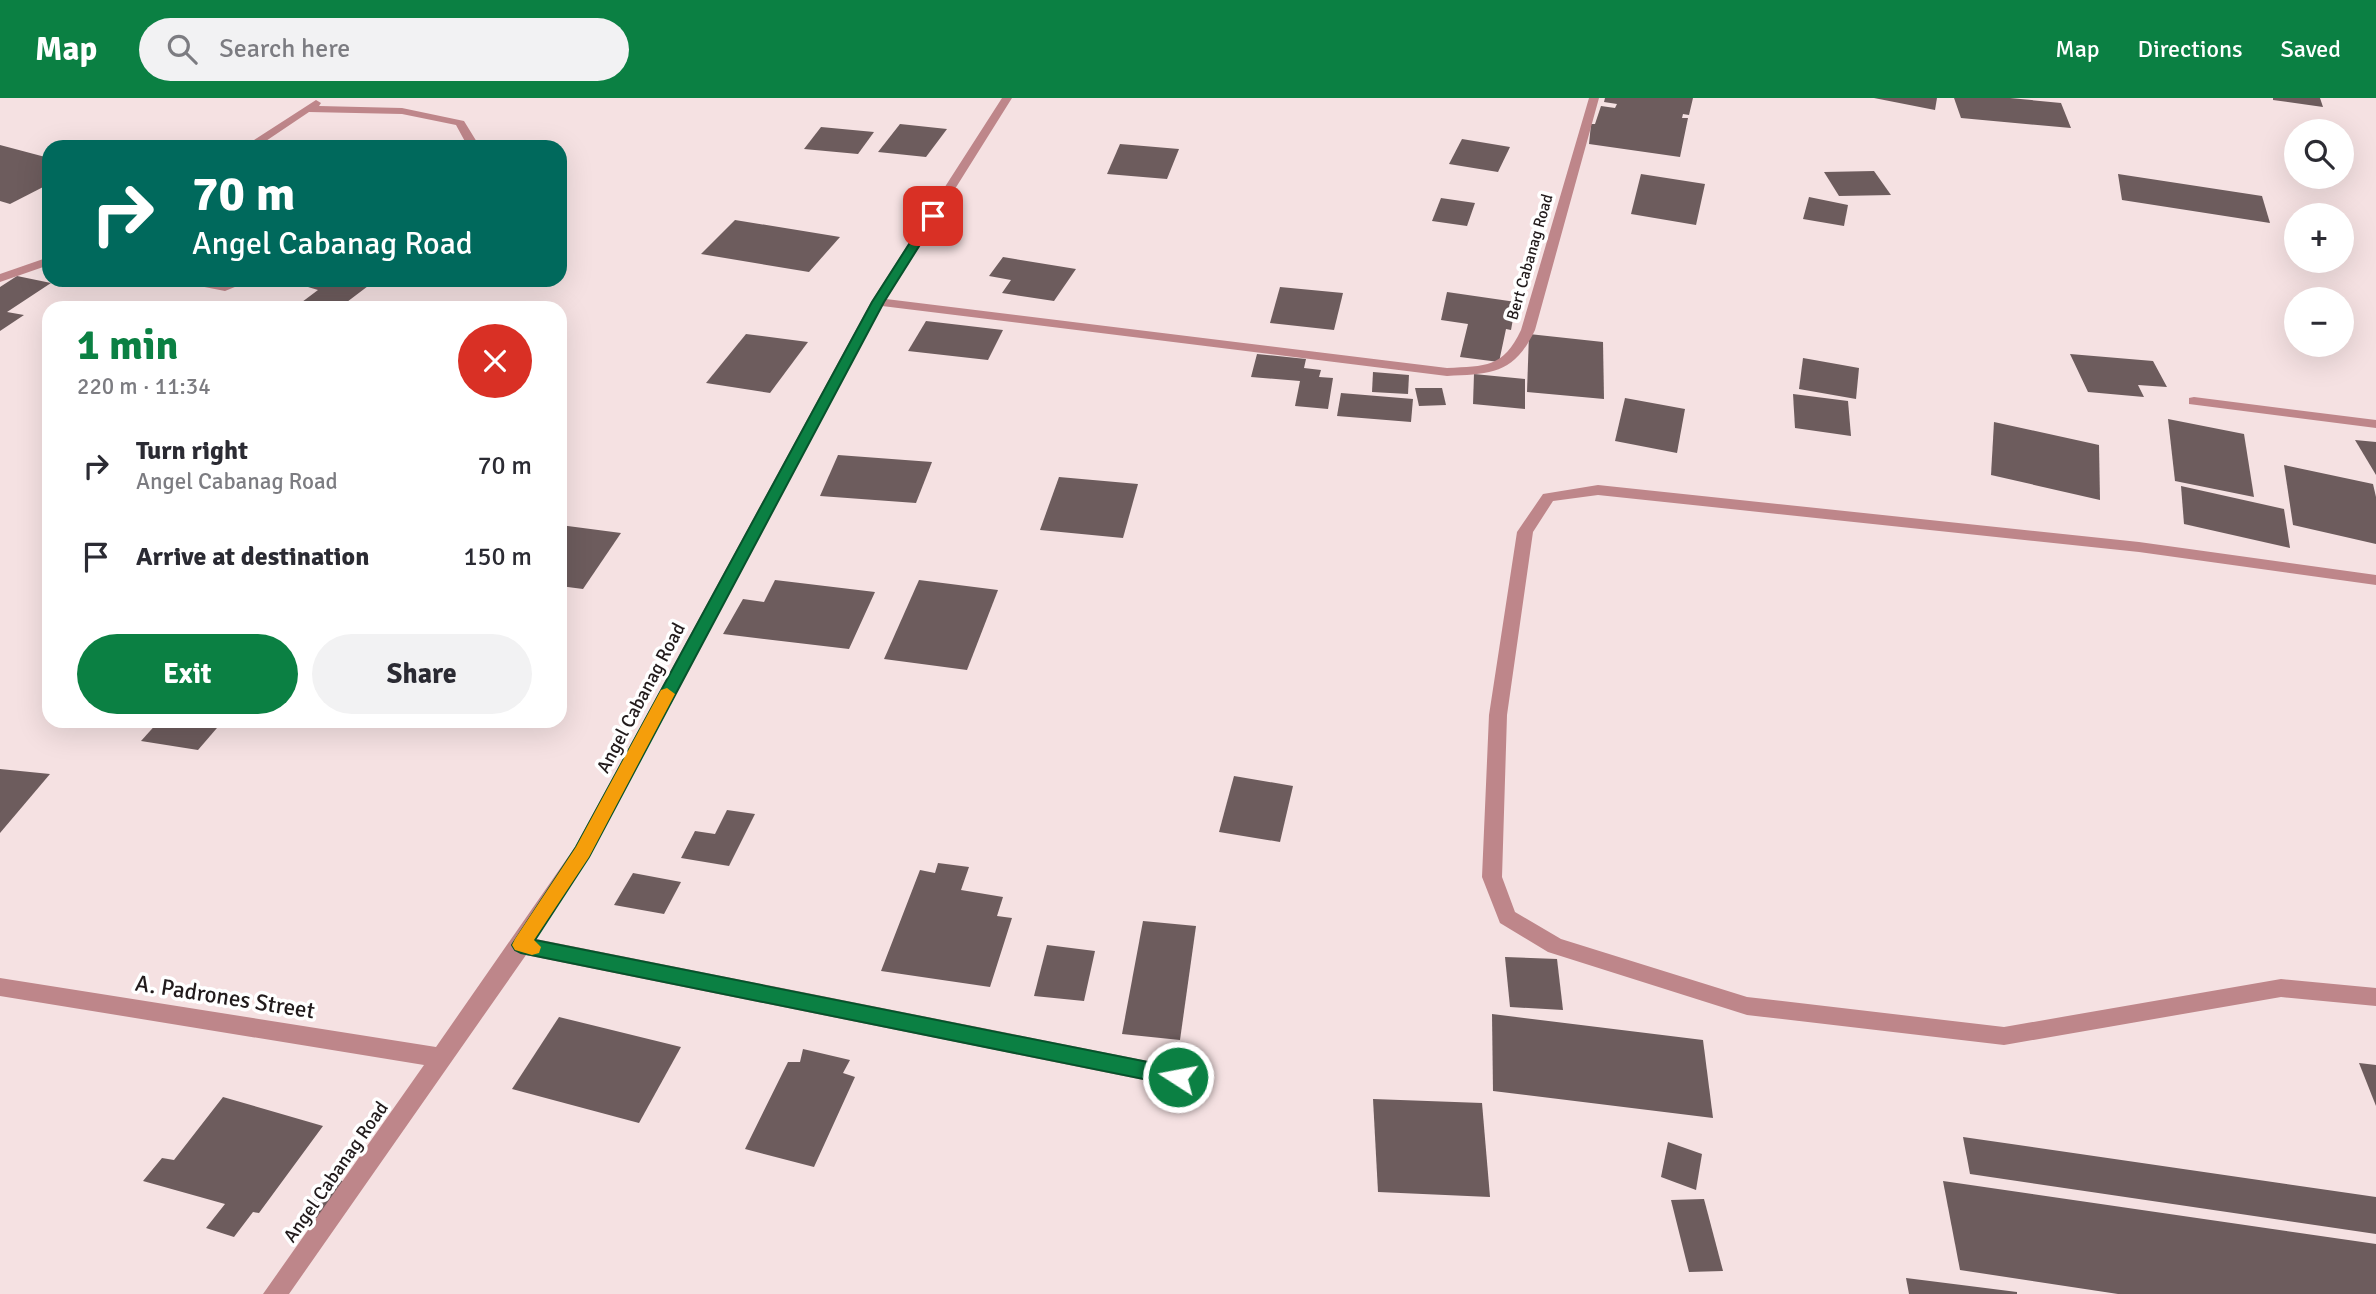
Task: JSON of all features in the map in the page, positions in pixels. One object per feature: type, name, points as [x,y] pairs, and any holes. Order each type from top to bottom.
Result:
[{"type":"street","points":[[260,140],[324,98]]},
{"type":"street","name":"Angel Cabanag Road","points":[[275,1294],[521,945],[582,852],[878,302],[1007,98]]},
{"type":"street","name":"Bert Cabanag Road","points":[[878,302],[1447,372],[1482,370],[1506,364],[1519,351],[1528,330],[1594,98]]},
{"type":"street","points":[[307,109],[402,111],[460,123],[470,140]]},
{"type":"street","points":[[0,278],[42,263]]},
{"type":"street","points":[[2194,401],[2376,424]]},
{"type":"street","points":[[2376,580],[2139,547],[1598,490],[1548,497],[1525,532],[1513,610],[1498,715],[1492,877],[1507,917],[1555,946],[1747,1006],[2004,1036],[2281,988],[2376,998]]},
{"type":"street","points":[[521,945],[1178,1077]]},
{"type":"street","name":"A. Padrones Street","points":[[0,987],[442,1058]]},
{"type":"building","points":[[1605,98],[1693,98],[1689,115],[1683,114],[1682,118],[1688,118],[1680,157],[1589,144],[1591,124],[1595,124],[1601,106],[1615,108],[1617,104],[1604,102]]},
{"type":"building","points":[[1874,98],[1937,98],[1935,110]]},
{"type":"building","points":[[1954,98],[2010,98],[2061,103],[2071,128],[1961,118]]},
{"type":"building","points":[[2320,98],[2323,107],[2273,100]]},
{"type":"building","points":[[900,124],[947,129],[926,157],[878,152]]},
{"type":"building","points":[[821,127],[874,132],[858,154],[804,149]]},
{"type":"building","points":[[1462,139],[1510,147],[1498,172],[1449,164]]},
{"type":"building","points":[[1120,144],[1179,149],[1167,179],[1107,174]]},
{"type":"building","points":[[0,145],[42,156],[42,188],[10,204],[0,201]]},
{"type":"building","points":[[1874,171],[1891,195],[1839,196],[1824,172]]},
{"type":"building","points":[[1641,174],[1705,184],[1696,225],[1631,214]]},
{"type":"building","points":[[2118,174],[2262,196],[2270,223],[2122,200]]},
{"type":"building","points":[[1809,197],[1848,205],[1844,226],[1803,219]]},
{"type":"building","points":[[1441,198],[1475,203],[1467,226],[1432,221]]},
{"type":"building","points":[[735,220],[840,237],[809,272],[701,254]]},
{"type":"building","points":[[1003,257],[1076,269],[1054,301],[1002,293],[1011,280],[989,276]]},
{"type":"building","points":[[17,276],[42,281],[42,287],[45,287],[7,312],[24,315],[0,331],[0,287]]},
{"type":"building","points":[[308,287],[367,287],[348,301],[303,301],[318,290]]},
{"type":"building","points":[[1280,287],[1343,293],[1334,330],[1270,323]]},
{"type":"building","points":[[1447,292],[1516,302],[1511,330],[1506,329],[1499,362],[1460,357],[1468,324],[1441,320]]},
{"type":"building","points":[[926,321],[1003,330],[988,360],[908,351]]},
{"type":"building","points":[[746,334],[808,342],[770,393],[706,383]]},
{"type":"building","points":[[1529,334],[1603,342],[1604,399],[1527,392]]},
{"type":"building","points":[[1257,354],[1306,359],[1304,368],[1321,370],[1319,377],[1333,378],[1328,409],[1295,406],[1300,381],[1251,377]]},
{"type":"building","points":[[2070,354],[2153,361],[2167,387],[2138,385],[2144,397],[2088,392]]},
{"type":"building","points":[[1803,358],[1859,368],[1856,399],[1799,389]]},
{"type":"building","points":[[1373,372],[1409,375],[1408,394],[1372,392]]},
{"type":"building","points":[[1474,374],[1525,379],[1525,409],[1473,404]]},
{"type":"building","points":[[1415,388],[1442,388],[1446,405],[1419,406]]},
{"type":"building","points":[[1341,393],[1413,399],[1411,422],[1337,416]]},
{"type":"building","points":[[1793,394],[1848,401],[1851,436],[1795,428]]},
{"type":"building","points":[[1625,398],[1685,409],[1677,453],[1615,441]]},
{"type":"building","points":[[2168,419],[2244,434],[2254,497],[2175,481]]},
{"type":"building","points":[[1994,422],[2099,445],[2100,500],[1991,475]]},
{"type":"building","points":[[2355,440],[2376,442],[2376,475]]},
{"type":"building","points":[[838,455],[932,462],[916,503],[820,496]]},
{"type":"building","points":[[2284,465],[2373,484],[2376,497],[2376,544],[2293,525]]},
{"type":"building","points":[[1059,477],[1138,484],[1123,538],[1040,530]]},
{"type":"building","points":[[2181,486],[2284,509],[2290,548],[2184,524]]},
{"type":"building","points":[[567,526],[621,533],[583,589],[567,587]]},
{"type":"building","points":[[775,580],[875,592],[849,649],[723,634],[743,599],[764,602]]},
{"type":"building","points":[[919,580],[998,590],[967,670],[884,659]]},
{"type":"building","points":[[153,728],[217,728],[198,750],[141,741]]},
{"type":"building","points":[[0,769],[50,774],[0,833]]},
{"type":"building","points":[[1234,776],[1293,786],[1280,842],[1219,832]]},
{"type":"building","points":[[727,810],[755,814],[729,866],[681,858],[695,831],[715,834]]},
{"type":"building","points":[[938,863],[969,867],[961,890],[1003,897],[997,916],[1012,918],[990,987],[881,971],[920,870],[935,873]]},
{"type":"building","points":[[633,873],[681,882],[664,914],[614,905]]},
{"type":"building","points":[[1143,921],[1196,926],[1180,1040],[1122,1034]]},
{"type":"building","points":[[1047,945],[1095,951],[1084,1001],[1034,996]]},
{"type":"building","points":[[1505,957],[1557,959],[1563,1010],[1510,1007]]},
{"type":"building","points":[[1492,1014],[1703,1040],[1713,1118],[1493,1091]]},
{"type":"building","points":[[559,1017],[681,1047],[639,1123],[512,1089]]},
{"type":"building","points":[[803,1049],[850,1060],[843,1073],[855,1077],[814,1167],[745,1149],[788,1062],[800,1062]]},
{"type":"building","points":[[2359,1063],[2376,1065],[2376,1106]]},
{"type":"building","points":[[223,1097],[323,1126],[259,1213],[253,1212],[234,1237],[206,1228],[225,1204],[143,1181],[162,1158],[174,1160]]},
{"type":"building","points":[[1373,1099],[1482,1103],[1490,1197],[1378,1192]]},
{"type":"building","points":[[1963,1137],[2376,1197],[2376,1234],[1970,1174]]},
{"type":"building","points":[[1668,1142],[1702,1154],[1696,1190],[1661,1177]]},
{"type":"building","points":[[330,1177],[352,1184],[324,1221],[303,1213]]},
{"type":"building","points":[[1943,1181],[2376,1244],[2376,1294],[2118,1294],[1960,1270]]},
{"type":"building","points":[[1704,1199],[1723,1271],[1689,1272],[1671,1200]]},
{"type":"building","points":[[1906,1278],[2017,1292],[2017,1294],[1909,1294]]},
{"type":"slow traffic","points":[[532,947],[521,945],[582,852],[667,694]]},
{"type":"route","points":[[933,216],[878,302],[582,852],[521,945],[1178,1077]]}]
